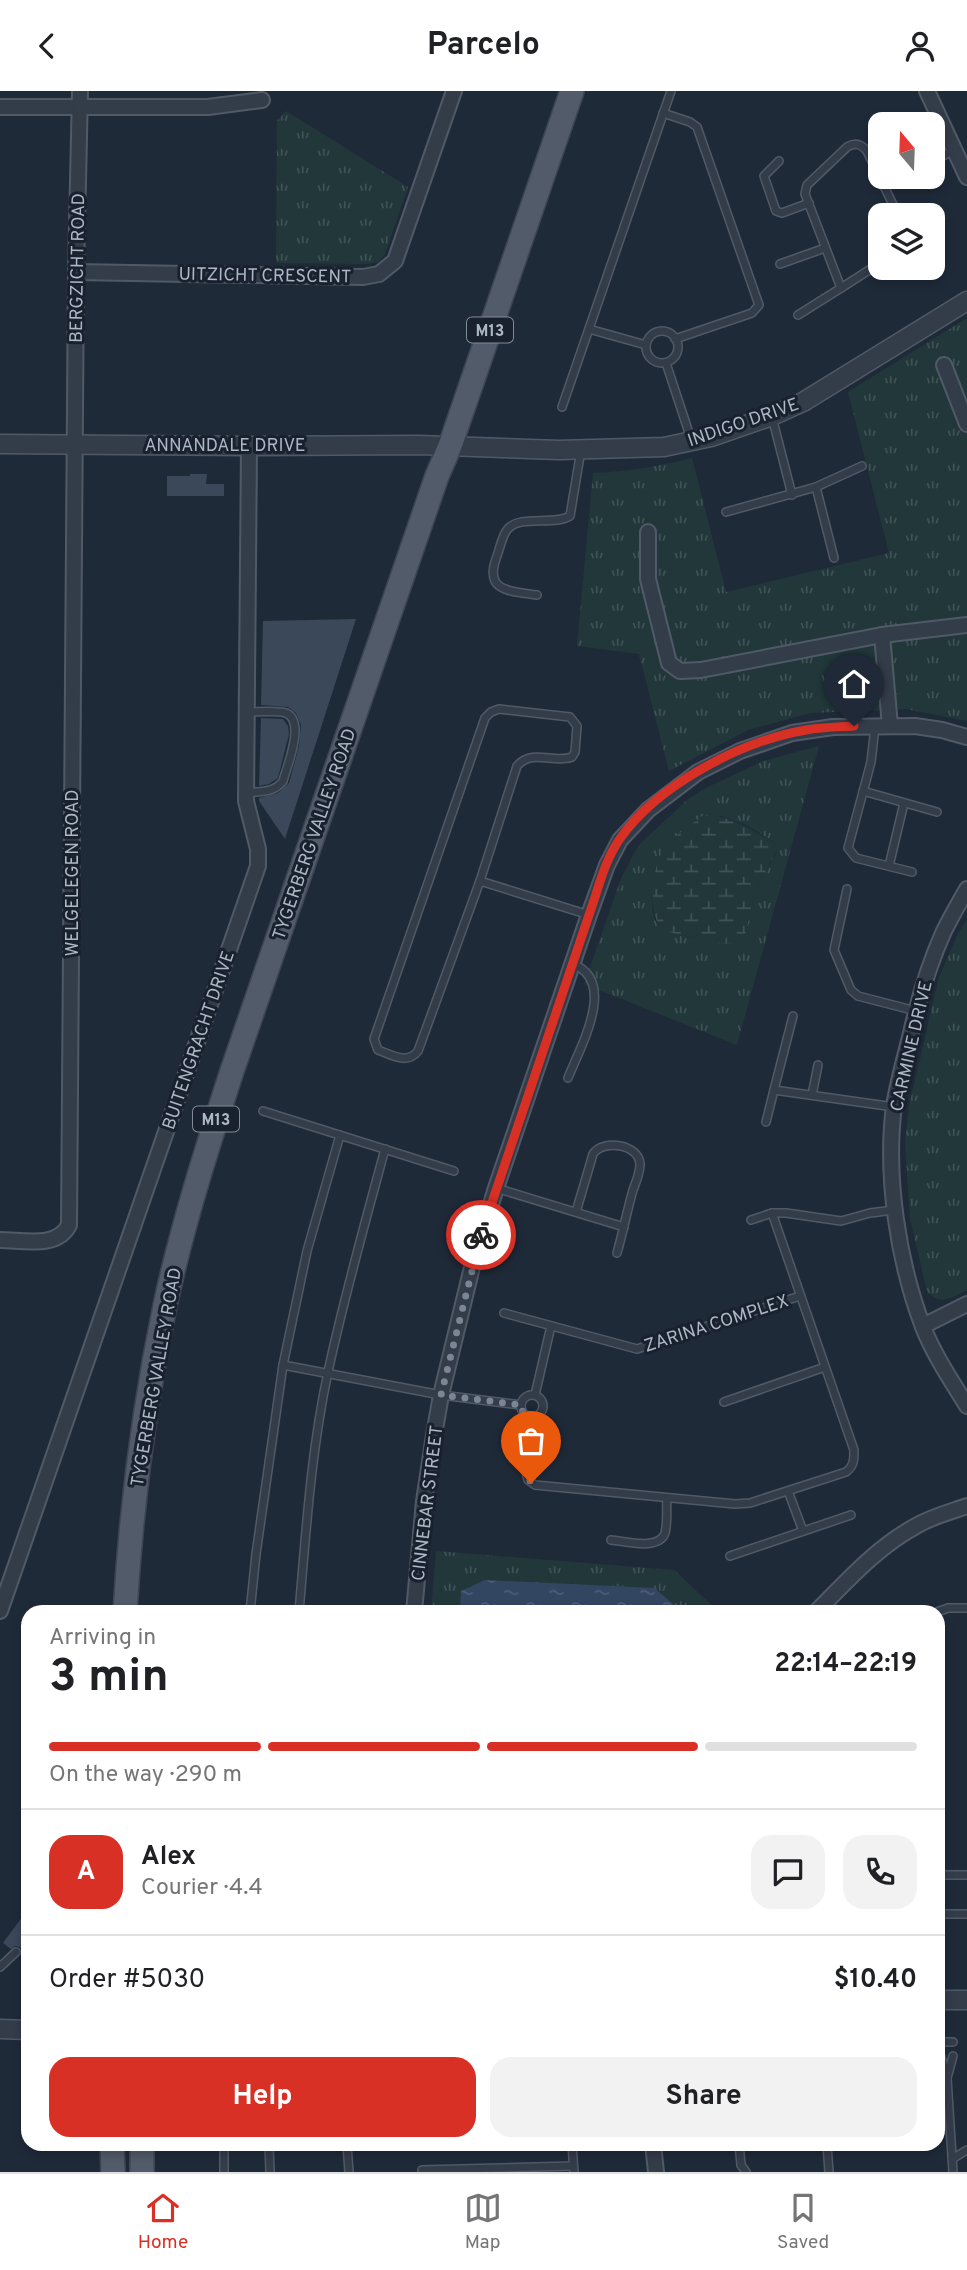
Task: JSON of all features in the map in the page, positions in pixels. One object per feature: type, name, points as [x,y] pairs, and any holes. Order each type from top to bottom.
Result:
[{"type":"main road","name":"TYGERBERG VALLEY ROAD","points":[[126,1605],[128,1564],[144,1429],[165,1306],[204,1156],[572,91]]},
{"type":"main road","points":[[113,2151],[113,2172]]},
{"type":"main road","points":[[142,2151],[142,2172]]},
{"type":"street","name":"BERGZICHT ROAD","points":[[75,445],[80,91]]},
{"type":"street","name":"UITZICHT CRESCENT","points":[[76,272],[363,277],[379,274],[395,261],[454,91]]},
{"type":"street","points":[[927,91],[967,177]]},
{"type":"street","points":[[0,107],[208,107],[262,100]]},
{"type":"street","name":"INDIGO DRIVE","points":[[450,446],[581,450],[664,447],[692,442],[772,416],[803,402],[967,302]]},
{"type":"street","points":[[944,365],[967,424]]},
{"type":"street","name":"ANNANDALE DRIVE","points":[[0,444],[450,446]]},
{"type":"street","name":"WELGELEGEN ROAD","points":[[0,1240],[50,1240],[63,1235],[69,1225],[75,445]]},
{"type":"street","name":"BUITENGRACHT DRIVE","points":[[0,1611],[258,866],[258,849],[248,813],[246,793],[249,446]]},
{"type":"street","points":[[648,531],[648,579],[669,663],[680,671],[701,670],[882,635],[967,625]]},
{"type":"street","points":[[882,635],[883,726]]},
{"type":"street","name":"CINNEBAR STREET","points":[[415,1605],[424,1501],[441,1395],[473,1262],[589,915],[607,865],[620,840],[648,810],[680,783],[740,751],[792,733],[819,727],[929,727],[967,737]]},
{"type":"street","name":"CARMINE DRIVE","points":[[967,889],[944,930],[926,974],[894,1107],[892,1159],[894,1210],[923,1326],[938,1359],[967,1406]]},
{"type":"street","points":[[923,1326],[967,1304]]},
{"type":"street","points":[[823,1605],[868,1560],[907,1531],[967,1506]]},
{"type":"street","points":[[945,2000],[967,2000]]},
{"type":"street","points":[[0,2029],[21,2029]]},
{"type":"street","points":[[654,2151],[656,2172]]},
{"type":"lane","points":[[562,407],[671,91]]},
{"type":"lane","points":[[663,113],[697,127],[759,305],[752,313],[675,339]]},
{"type":"lane","points":[[841,288],[824,248],[805,190],[809,181],[851,145],[860,145],[868,153]]},
{"type":"lane","points":[[945,154],[954,149]]},
{"type":"lane","points":[[779,161],[764,176],[776,211],[782,213],[809,203]]},
{"type":"lane","points":[[780,264],[824,248]]},
{"type":"lane","points":[[798,315],[868,271]]},
{"type":"lane","points":[[589,329],[646,345]]},
{"type":"lane","points":[[660,332],[670,334],[675,339],[677,352],[666,363],[651,359],[646,350],[651,336],[660,332]]},
{"type":"lane","points":[[666,363],[692,442]]},
{"type":"lane","points":[[772,416],[792,495]]},
{"type":"lane","points":[[537,595],[503,589],[494,580],[494,565],[507,530],[513,525],[562,520],[570,516],[581,450]]},
{"type":"lane","points":[[726,512],[816,487],[862,466]]},
{"type":"lane","points":[[816,487],[834,558]]},
{"type":"lane","points":[[499,709],[570,717],[578,730],[572,757],[565,759],[532,756],[523,759],[517,766],[480,881],[418,1051],[405,1059],[378,1050],[374,1039],[485,718],[499,709]]},
{"type":"lane","points":[[246,793],[269,791],[279,786],[283,781],[297,733],[291,717],[286,712],[247,712]]},
{"type":"lane","points":[[883,726],[848,848],[856,859],[912,872]]},
{"type":"lane","points":[[863,791],[937,812]]},
{"type":"lane","points":[[889,866],[904,803]]},
{"type":"lane","points":[[480,881],[589,915]]},
{"type":"lane","points":[[847,889],[834,950],[850,991],[858,996],[916,1011]]},
{"type":"lane","points":[[568,1078],[592,1016],[595,1000],[591,977],[573,964]]},
{"type":"lane","points":[[766,1122],[793,1016]]},
{"type":"lane","points":[[812,1095],[818,1065]]},
{"type":"lane","points":[[775,1090],[894,1107]]},
{"type":"lane","points":[[263,1111],[454,1171]]},
{"type":"lane","points":[[251,1605],[283,1365],[307,1251],[340,1135]]},
{"type":"lane","points":[[576,1212],[597,1148],[604,1144],[637,1154],[640,1166],[617,1253]]},
{"type":"lane","points":[[300,1605],[311,1479],[327,1374],[385,1149]]},
{"type":"lane","points":[[496,1188],[624,1227]]},
{"type":"lane","points":[[751,1220],[772,1213],[800,1214],[841,1221],[894,1210]]},
{"type":"lane","name":"ZARINA COMPLEX","points":[[531,1417],[526,1472],[531,1483],[742,1504],[846,1472],[854,1462],[854,1450],[772,1213]]},
{"type":"lane","name":"ZARINA COMPLEX","points":[[504,1313],[637,1349],[800,1296]]},
{"type":"lane","points":[[535,1395],[551,1326]]},
{"type":"lane","points":[[283,1365],[441,1395],[521,1405]]},
{"type":"lane","points":[[724,1402],[825,1367]]},
{"type":"lane","points":[[535,1395],[540,1398],[544,1408],[537,1417],[531,1417],[523,1413],[521,1405],[526,1397],[535,1395]]},
{"type":"lane","points":[[788,1491],[803,1531]]},
{"type":"lane","points":[[611,1540],[648,1544],[661,1539],[665,1533],[667,1498]]},
{"type":"lane","points":[[730,1556],[851,1514]]},
{"type":"lane","points":[[945,1609],[967,1608]]},
{"type":"lane","points":[[945,1875],[967,1875]]},
{"type":"lane","points":[[945,1914],[967,1914]]},
{"type":"lane","points":[[0,1967],[16,1952]]},
{"type":"lane","points":[[945,2042],[953,2042]]},
{"type":"lane","points":[[947,2078],[953,2056]]},
{"type":"lane","points":[[945,2070],[953,2172]]},
{"type":"lane","points":[[952,2159],[967,2150]]},
{"type":"lane","points":[[224,2151],[224,2172]]},
{"type":"lane","points":[[269,2151],[270,2172]]},
{"type":"lane","points":[[348,2151],[349,2172]]},
{"type":"lane","points":[[422,2170],[573,2169],[572,2151]]},
{"type":"lane","points":[[740,2151],[741,2165],[746,2172]]},
{"type":"lane","points":[[818,2172],[829,2171],[828,2151]]},
{"type":"green space","points":[[286,111],[408,187],[385,254],[378,262],[276,263],[277,121]]},
{"type":"green space","points":[[967,318],[967,721],[906,709],[810,713],[748,730],[669,771],[639,654],[577,646],[593,473],[643,468],[692,458],[726,592],[889,553],[848,392]]},
{"type":"green space","points":[[819,746],[737,1045],[584,984],[622,876],[639,845],[688,799],[763,761]],"holes":[[[721,816],[745,824],[774,842],[777,852],[755,890],[744,940],[682,935],[660,927],[652,909],[656,870]]]},
{"type":"green space","points":[[702,816],[724,818],[740,824],[774,842],[777,851],[755,890],[744,940],[738,942],[720,943],[672,933],[659,924],[655,915],[654,878],[660,856],[672,839]]},
{"type":"green space","points":[[967,919],[967,1290],[951,1298],[941,1299],[927,1291],[910,1219],[905,1142],[909,1106],[939,977]]},
{"type":"green space","points":[[436,1551],[674,1570],[712,1605],[432,1605]]},
{"type":"water","points":[[485,1580],[654,1588],[675,1605],[460,1605],[461,1591]]},
{"type":"building","points":[[207,474],[206,484],[224,484],[224,496],[167,496],[167,476]]},
{"type":"building","points":[[356,619],[285,839],[259,798],[278,793],[289,783],[299,746],[301,725],[296,713],[288,707],[261,705],[263,621]]},
{"type":"building","points":[[261,718],[283,719],[289,734],[278,778],[259,786]]},
{"type":"building","points":[[21,1919],[21,1949],[15,1946],[11,1949],[3,1943]]},
{"type":"way so far","points":[[481,1235],[441,1395],[521,1405],[523,1413],[531,1417],[526,1477],[531,1483]]},
{"type":"route","points":[[481,1235],[589,915],[612,852],[620,840],[633,824],[680,783],[719,761],[765,741],[792,733],[819,727],[854,726]]}]
